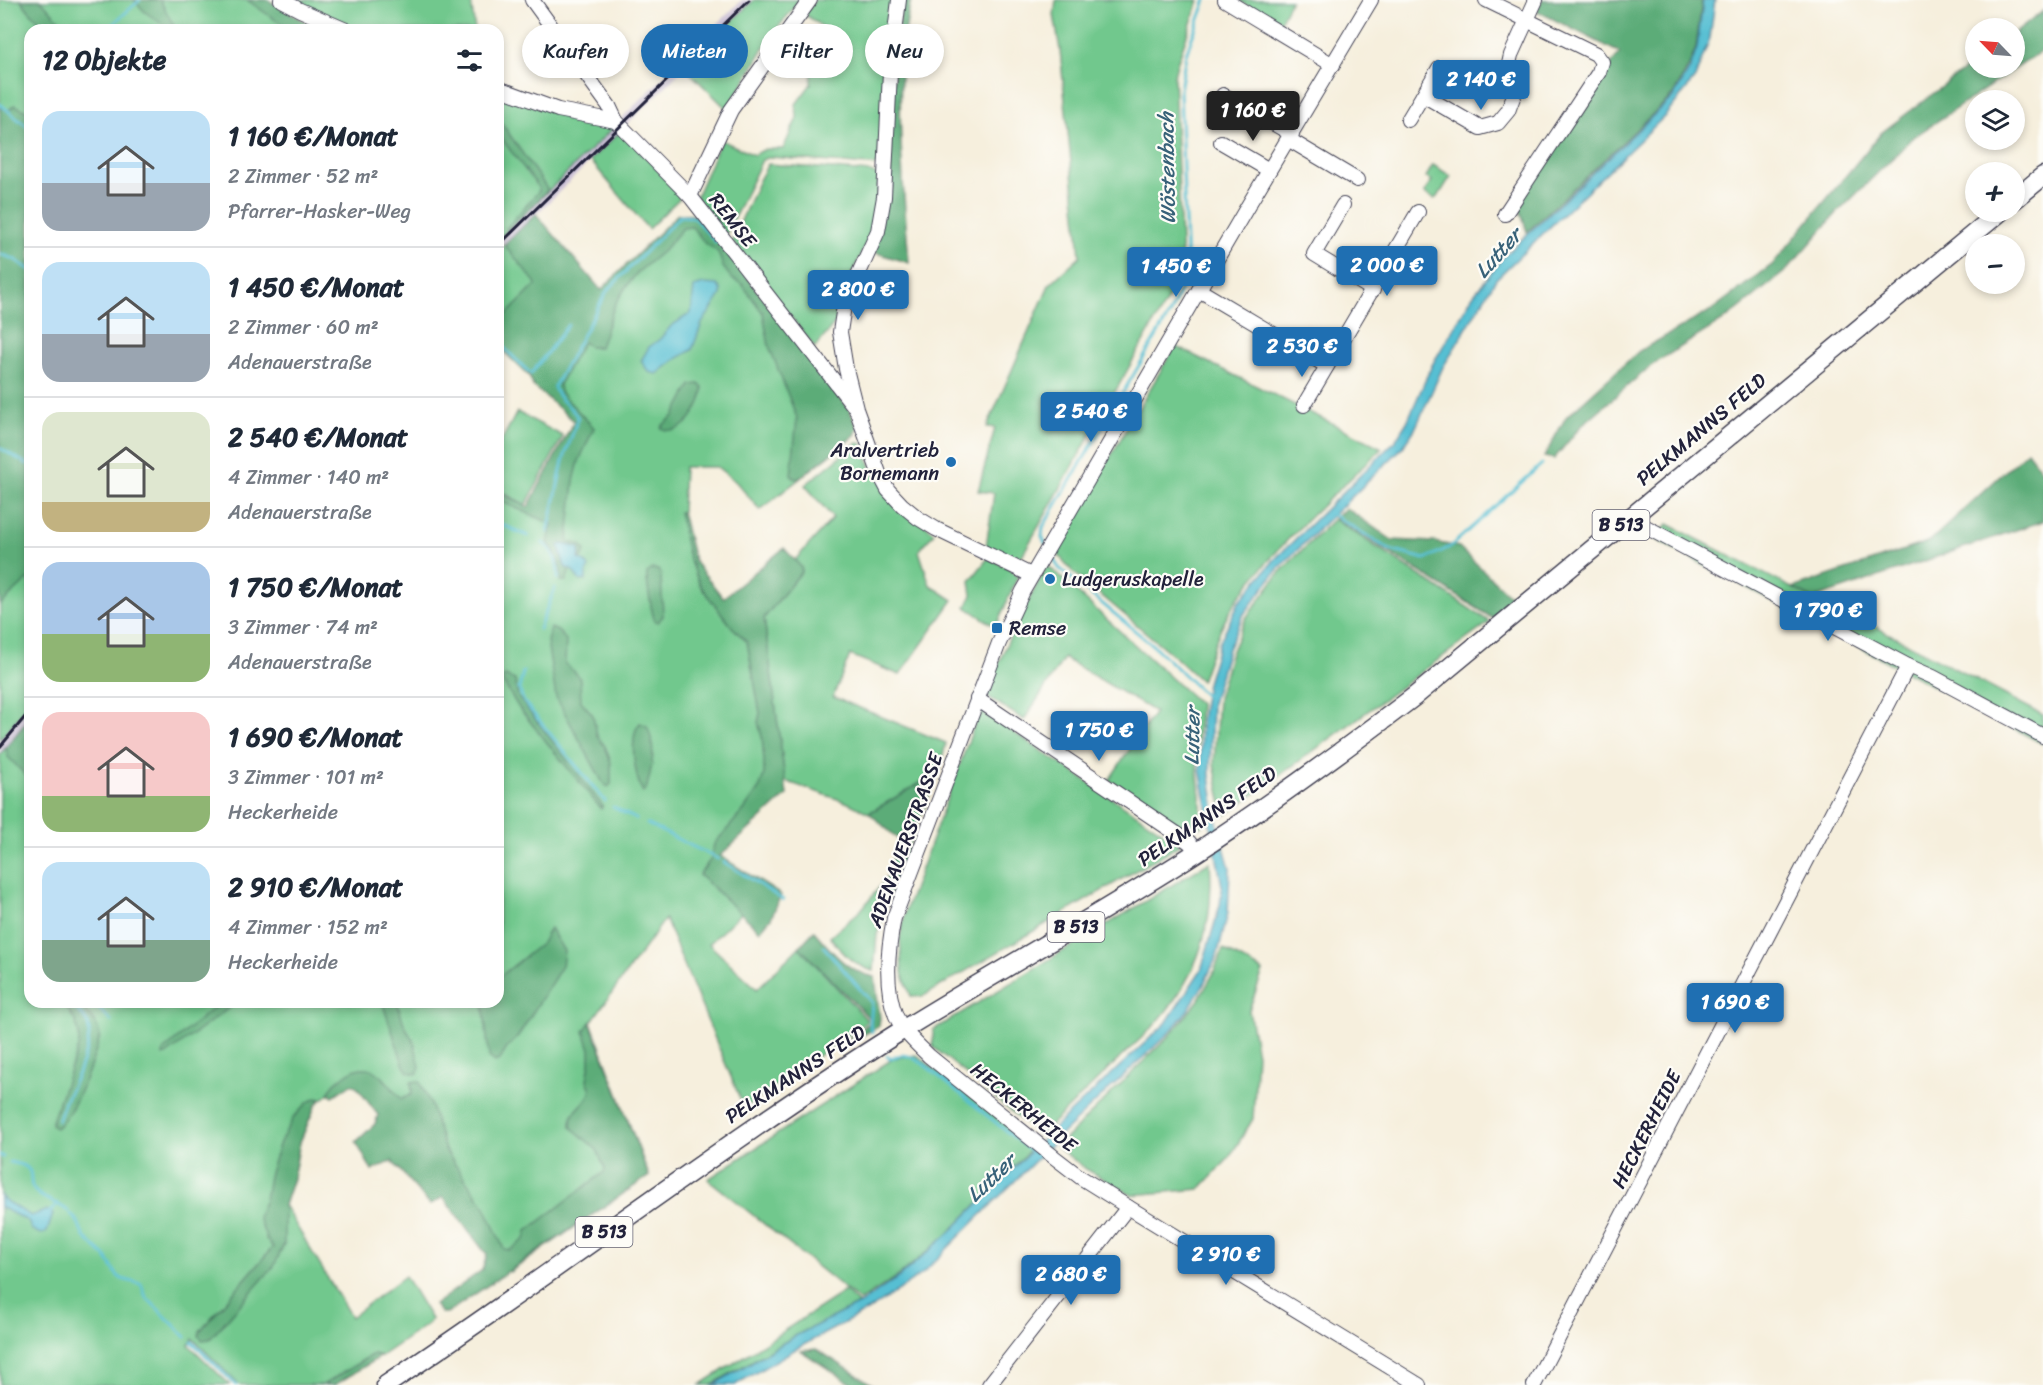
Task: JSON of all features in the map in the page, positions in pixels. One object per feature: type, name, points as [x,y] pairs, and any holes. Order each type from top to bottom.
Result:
[{"type":"main road","points":[[2025,191],[2043,176]]},
{"type":"main road","name":"PELKMANNS FELD","points":[[386,1385],[661,1191],[904,1029],[1057,939],[1201,849],[1344,750],[1415,696],[1988,222]]},
{"type":"street","points":[[281,0],[332,24]]},
{"type":"street","name":"REMSE","points":[[532,0],[609,106],[616,121],[690,196],[856,409]]},
{"type":"street","name":"REMSE","points":[[690,196],[731,110],[810,0]]},
{"type":"street","points":[[899,0],[890,72],[884,197],[878,231],[844,306],[840,332],[846,369],[856,409],[879,473],[888,490],[902,505],[936,529],[1031,575]]},
{"type":"street","points":[[1225,0],[1333,65]]},
{"type":"street","name":"ADENAUERSTRASSE","points":[[904,1029],[896,1016],[889,975],[890,940],[894,918],[1003,631],[1031,575],[1371,0]]},
{"type":"street","points":[[1486,0],[1596,54],[1602,62],[1599,72],[1504,214]]},
{"type":"street","points":[[1423,95],[1480,128],[1498,123],[1508,111],[1515,92],[1509,64],[1510,55],[1536,0]]},
{"type":"street","points":[[1408,120],[1439,68]]},
{"type":"street","points":[[504,90],[558,110],[616,121]]},
{"type":"street","points":[[1223,95],[1357,180]]},
{"type":"street","points":[[1221,142],[1269,170]]},
{"type":"street","points":[[1343,205],[1314,254],[1373,290]]},
{"type":"street","points":[[1304,405],[1418,212]]},
{"type":"street","points":[[1199,290],[1327,366]]},
{"type":"street","points":[[1629,518],[2043,736]]},
{"type":"street","name":"HECKERHEIDE","points":[[1534,1385],[1908,666]]},
{"type":"street","points":[[977,699],[1201,849]]},
{"type":"street","name":"HECKERHEIDE","points":[[904,1029],[929,1056],[1054,1157],[1128,1207],[1419,1385]]},
{"type":"street","points":[[989,1385],[1128,1207]]},
{"type":"shaded area","points":[[742,0],[754,0],[729,24],[718,24]]},
{"type":"shaded area","points":[[663,78],[674,78],[626,125],[621,119]]},
{"type":"shaded area","points":[[615,126],[621,131],[504,246],[504,235]]},
{"type":"shaded area","points":[[24,710],[24,725],[0,755],[0,739]]},
{"type":"green space","points":[[0,0],[268,0],[312,24],[24,24],[24,710],[0,739]]},
{"type":"green space","points":[[21,0],[41,0],[59,20],[59,24],[42,24],[31,14]]},
{"type":"green space","points":[[134,0],[160,0],[173,24],[162,24],[145,12]]},
{"type":"green space","points":[[247,0],[268,0],[312,24],[281,24]]},
{"type":"green space","points":[[288,0],[471,0],[474,24],[343,24]]},
{"type":"green space","points":[[754,0],[800,0],[781,24],[760,24],[760,55],[748,75],[748,24],[729,24]]},
{"type":"green space","points":[[815,0],[892,0],[889,24],[865,24],[865,78],[883,78],[879,166],[771,157],[762,160],[726,235],[696,197],[721,140],[754,155],[765,149],[783,149],[797,118],[796,104],[811,84],[811,78],[853,78],[853,24],[818,24],[804,14]]},
{"type":"green space","points":[[902,0],[911,0],[906,24],[899,24]]},
{"type":"green space","points":[[1056,0],[1199,0],[1174,76],[1182,267],[1178,281],[1019,561],[986,547],[994,493],[978,491],[995,428],[987,427],[1049,285],[1080,256],[1060,50],[1054,15]]},
{"type":"green space","points":[[1237,0],[1291,0],[1279,24]]},
{"type":"green space","points":[[1542,0],[1702,0],[1696,48],[1673,95],[1527,232],[1518,204],[1603,73],[1620,53],[1537,11]]},
{"type":"green space","points":[[2043,11],[2043,50],[2025,62],[2025,25]]},
{"type":"green space","points":[[1965,70],[1965,78],[2001,78],[1984,90],[1965,90],[1965,103],[1914,137],[1837,213],[1787,270],[1730,316],[1652,365],[1581,426],[1554,459],[1544,457],[1566,417],[1639,351],[1710,311],[1773,264],[1881,133]]},
{"type":"green space","points":[[695,78],[746,78],[728,110]]},
{"type":"green space","points":[[893,78],[901,78],[902,164],[909,263],[873,252]]},
{"type":"green space","points":[[504,94],[615,126],[504,234]]},
{"type":"green space","points":[[15,105],[24,110],[24,583],[0,605],[0,106],[7,111]]},
{"type":"green space","points":[[504,127],[548,190],[508,230],[506,228],[539,191],[504,142]]},
{"type":"green space","points":[[621,131],[680,191],[679,199],[648,229],[590,160]]},
{"type":"green space","points":[[768,164],[871,172],[879,176],[873,230],[837,305],[837,321],[815,348],[732,241]]},
{"type":"green space","points":[[1433,165],[1451,176],[1438,197],[1434,199],[1424,193],[1432,181],[1426,177]]},
{"type":"green space","points":[[536,214],[601,290],[678,214],[696,215],[722,245],[849,409],[858,428],[855,435],[798,479],[791,475],[797,418],[769,346],[763,313],[742,284],[732,279],[723,267],[718,252],[705,243],[692,227],[683,228],[626,287],[615,304],[600,347],[590,347],[583,342],[559,385],[560,392],[594,428],[579,461],[574,481],[568,541],[581,545],[585,551],[583,557],[579,559],[580,551],[573,546],[562,544],[561,553],[565,567],[570,569],[566,581],[561,581],[558,561],[548,543],[552,524],[504,503],[504,495],[528,507],[574,421],[533,386],[529,376],[504,352],[504,317],[536,285],[506,247],[506,243]]},
{"type":"green space","points":[[680,218],[722,245],[855,435],[760,510],[736,482],[717,467],[684,467],[682,512],[694,561],[723,598],[748,617],[782,793],[699,875],[741,913],[709,944],[757,989],[799,947],[868,1021],[744,1108],[665,919],[591,1022],[649,1176],[510,1272],[357,1073],[316,1104],[300,1142],[293,1178],[284,1205],[351,1317],[405,1276],[431,1319],[429,1323],[381,1356],[373,1354],[323,1385],[239,1385],[193,1339],[189,1345],[230,1385],[0,1385],[0,755],[24,725],[24,1008],[504,1008],[504,503],[552,523],[578,426],[558,393],[557,387],[608,291]],"holes":[[[267,1240],[284,1244],[200,1331],[273,1247]]]},
{"type":"green space","points":[[510,239],[550,291],[504,337],[504,245]]},
{"type":"green space","points":[[1175,346],[1382,448],[1289,538],[1239,597],[1217,638],[1201,681],[1072,571],[1055,551]]},
{"type":"green space","points":[[699,384],[703,388],[702,396],[690,419],[676,429],[661,428],[674,416],[691,385]]},
{"type":"green space","points":[[517,412],[563,436],[526,505],[504,493],[504,436]]},
{"type":"green space","points":[[857,443],[863,444],[873,473],[934,533],[919,551],[930,585],[953,600],[900,675],[850,655],[833,697],[946,743],[939,772],[869,813],[846,802],[785,781],[764,618],[802,571],[795,560],[833,518],[805,485]]},
{"type":"green space","points":[[2027,451],[2043,472],[2043,521],[1813,599],[1793,588],[1930,541]]},
{"type":"green space","points":[[1346,508],[1392,540],[1434,542],[1459,547],[1514,600],[1492,618],[1335,518]]},
{"type":"green space","points":[[679,512],[682,512],[694,561],[723,598],[784,548],[802,571],[764,618],[787,795],[720,856],[781,895],[771,918],[760,931],[699,875],[711,859],[714,844],[744,810],[760,787],[764,774],[764,761],[758,722],[760,713],[747,642],[732,627],[701,587],[689,559]]},
{"type":"green space","points":[[1334,519],[1490,622],[1224,816],[1214,764],[1218,698],[1230,655],[1246,618],[1280,572]]},
{"type":"green space","points":[[1668,524],[1813,599],[1823,599],[2043,715],[2043,744],[1653,538]]},
{"type":"green space","points":[[988,558],[1009,568],[1018,576],[996,627],[966,607],[972,595],[970,581]]},
{"type":"green space","points":[[1047,565],[1200,704],[1196,755],[1203,826],[1188,830],[1109,780],[1155,712],[1064,658],[1024,720],[985,695],[1009,639]]},
{"type":"green space","points":[[652,569],[658,570],[661,575],[663,616],[658,622],[654,618],[647,582],[647,573]]},
{"type":"green space","points":[[551,628],[558,631],[566,640],[565,664],[580,679],[581,701],[593,715],[597,736],[605,746],[611,763],[611,784],[608,787],[603,783],[556,697],[547,641]]},
{"type":"green space","points":[[504,677],[515,680],[518,697],[603,806],[601,809],[519,708],[504,684]]},
{"type":"green space","points":[[980,710],[1181,844],[922,997],[911,996],[902,973],[900,937],[906,909]]},
{"type":"green space","points":[[640,723],[647,726],[653,750],[650,774],[646,790],[643,792],[637,777],[634,757],[634,737]]},
{"type":"green space","points":[[24,725],[24,774],[8,757],[6,748]]},
{"type":"green space","points":[[939,772],[896,877],[886,879],[899,840],[869,813]]},
{"type":"green space","points":[[1210,862],[1210,906],[1207,926],[1185,984],[1154,1026],[1040,1135],[933,1047],[933,1030]]},
{"type":"green space","points":[[896,877],[877,935],[874,971],[854,962],[830,937],[861,910],[886,879]]},
{"type":"green space","points":[[550,928],[564,951],[562,966],[517,1038],[500,1060],[495,1062],[489,1057],[484,1008],[504,1008],[504,973],[542,943]]},
{"type":"green space","points":[[814,931],[848,966],[875,977],[879,1026],[858,1038],[847,1040],[872,1021],[799,947]]},
{"type":"green space","points":[[1223,949],[1263,971],[1249,1010],[1257,1054],[1253,1119],[1229,1158],[1200,1189],[1132,1195],[1086,1169],[1057,1147],[1171,1034],[1198,1001],[1213,974]]},
{"type":"green space","points":[[66,1008],[84,1008],[95,1022],[100,1036],[75,1101],[62,1123],[55,1128],[51,1124],[79,1041],[76,1023]]},
{"type":"green space","points":[[213,1008],[229,1008],[166,1055],[163,1055],[163,1051]]},
{"type":"green space","points":[[384,1008],[399,1008],[405,1027],[414,1042],[420,1067],[417,1074],[408,1072]]},
{"type":"green space","points":[[590,1022],[649,1176],[447,1313],[441,1313],[434,1305],[482,1270],[487,1255],[443,1197],[430,1205],[392,1161],[372,1171],[356,1142],[375,1124],[378,1115],[356,1086],[351,1084],[333,1096],[329,1093],[331,1088],[344,1076],[363,1068],[377,1072],[402,1099],[412,1094],[411,1082],[419,1081],[430,1103],[445,1150],[485,1207],[504,1249],[510,1250],[525,1239],[527,1231],[604,1172],[605,1169],[597,1150],[571,1127],[573,1115],[591,1090],[587,1080],[590,1049],[584,1031]]},
{"type":"green space","points":[[917,1055],[1034,1146],[947,1235],[897,1277],[860,1301],[708,1179],[894,1058]]},
{"type":"green space","points":[[316,1098],[321,1099],[316,1104],[300,1142],[293,1178],[284,1205],[284,1244],[274,1266],[210,1339],[202,1340],[199,1336],[200,1331],[273,1247],[267,1240],[258,1217],[265,1199],[269,1176],[280,1142],[294,1117],[308,1102]]},
{"type":"green space","points":[[845,1291],[859,1304],[795,1336],[711,1385],[700,1385]]},
{"type":"green space","points":[[816,1349],[873,1385],[853,1385],[801,1351]]},
{"type":"green space","points":[[373,1354],[381,1356],[335,1385],[323,1385]]},
{"type":"water","points":[[1703,0],[1715,0],[1710,38],[1695,78],[1666,115],[1496,279],[1443,367],[1415,429],[1403,447],[1278,569],[1244,614],[1228,649],[1212,703],[1210,774],[1216,819],[1230,868],[1228,913],[1217,956],[1203,986],[1188,1010],[1170,1032],[1064,1132],[922,1274],[874,1307],[735,1385],[713,1385],[795,1336],[861,1303],[899,1277],[947,1235],[1058,1124],[1166,1023],[1201,970],[1220,905],[1222,886],[1200,770],[1201,720],[1207,683],[1219,643],[1239,602],[1275,559],[1395,441],[1407,422],[1432,365],[1472,297],[1504,256],[1674,96],[1690,68],[1697,48]]},
{"type":"water","points":[[704,284],[717,285],[721,290],[721,295],[702,323],[692,350],[657,374],[649,372],[641,361],[649,347],[660,339],[671,326],[691,313],[694,287]]},
{"type":"water","points":[[562,544],[580,548],[579,559],[589,567],[586,580],[580,581],[572,570],[565,567],[559,546]]},
{"type":"water","points":[[0,1195],[7,1202],[31,1216],[47,1210],[53,1214],[47,1232],[43,1234],[31,1229],[28,1221],[0,1207]]},
{"type":"waterway","points":[[114,23],[140,0]]},
{"type":"waterway","name":"Wöstenbach","points":[[1045,543],[1042,536],[1043,527],[1169,315],[1187,272],[1180,90],[1186,54],[1206,0]]},
{"type":"waterway","points":[[0,104],[24,124]]},
{"type":"waterway","points":[[548,532],[563,461],[578,418],[558,396],[554,387],[607,291],[680,216],[693,217],[716,242]]},
{"type":"waterway","points":[[0,254],[24,266]]},
{"type":"waterway","points":[[504,348],[531,374],[568,325]]},
{"type":"waterway","points":[[0,448],[24,462]]},
{"type":"waterway","points":[[1332,514],[1390,550],[1425,559],[1450,547],[1542,464]]},
{"type":"waterway","points":[[504,526],[528,536]]},
{"type":"waterway","points":[[543,543],[555,559],[558,579]]},
{"type":"waterway","name":"Wöstenbach","points":[[1050,554],[1059,568],[1156,648],[1207,697]]},
{"type":"waterway","points":[[539,629],[555,588]]},
{"type":"waterway","points":[[523,672],[519,689],[524,702],[605,801]]},
{"type":"waterway","points":[[613,807],[636,819]]},
{"type":"waterway","points":[[647,824],[718,859]]},
{"type":"waterway","points":[[724,862],[783,900]]},
{"type":"waterway","points":[[824,947],[872,1003],[870,1025],[872,1032]]},
{"type":"waterway","points":[[58,1121],[83,1062],[88,1041],[88,1024],[75,1008]]},
{"type":"waterway","points":[[98,1008],[111,1021]]},
{"type":"waterway","points":[[887,1056],[890,1059],[904,1055],[925,1065],[1032,1152]]},
{"type":"waterway","points":[[10,1162],[27,1168],[30,1171],[33,1189],[68,1211]]},
{"type":"waterway","points":[[50,1212],[58,1203]]},
{"type":"waterway","points":[[71,1214],[78,1222],[84,1237],[106,1257],[117,1275],[122,1279],[141,1284],[146,1297],[186,1337]]},
{"type":"waterway","points":[[192,1342],[236,1385]]},
{"type":"railway","points":[[504,240],[749,0]]},
{"type":"railway","points":[[0,747],[24,718]]},
{"type":"place","name":"Aralvertrieb Bornemann","points":[[951,462]]},
{"type":"place","name":"Ludgeruskapelle","points":[[1050,579]]},
{"type":"place","name":"Remse","points":[[997,628]]},
{"type":"water label","name":"Lutter","points":[[1498,253]]},
{"type":"water label","name":"Lutter","points":[[1192,736]]},
{"type":"water label","name":"Lutter","points":[[991,1178]]}]
